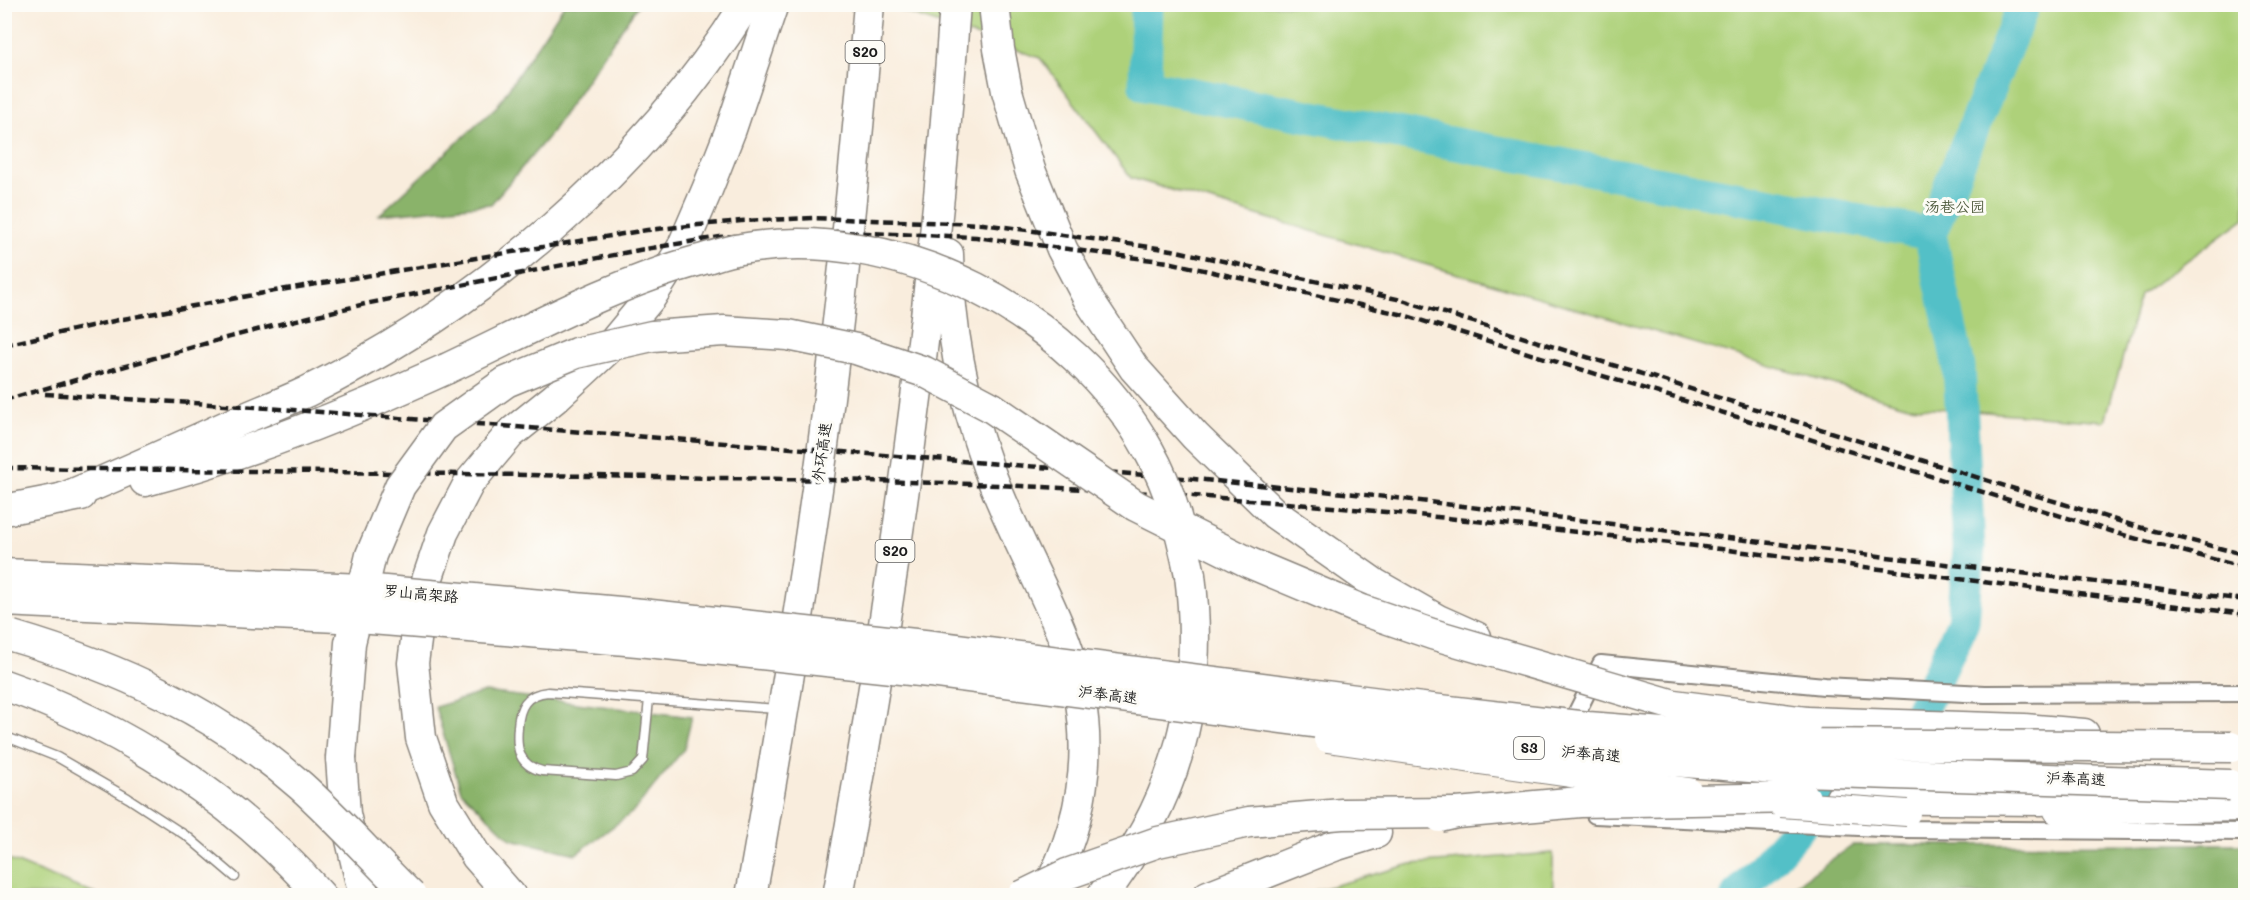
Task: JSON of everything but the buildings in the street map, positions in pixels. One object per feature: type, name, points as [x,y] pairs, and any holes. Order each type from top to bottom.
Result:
[{"type":"highway","points":[[62,499],[307,391],[377,353],[451,306],[561,221],[613,172],[662,119],[696,77],[724,40],[746,4]]},
{"type":"highway","points":[[511,896],[477,856],[443,802],[421,738],[413,663],[422,596],[443,533],[469,483],[510,434],[555,398],[607,350],[651,297],[682,248],[708,190],[731,129],[772,4]]},
{"type":"highway","name":"外环高速","points":[[751,896],[813,518],[837,332],[856,156],[869,4]]},
{"type":"highway","name":"S20","points":[[838,896],[886,614],[908,460],[937,204],[955,4]]},
{"type":"highway","points":[[994,4],[1001,59],[1018,132],[1030,170],[1062,249],[1089,300],[1134,368],[1195,436],[1275,514],[1375,584],[1438,620],[1552,670]]},
{"type":"highway","points":[[937,204],[948,227],[951,315],[970,412],[1006,515],[1065,643],[1081,703],[1085,737],[1085,775],[1067,848],[1044,896]]},
{"type":"highway","points":[[4,510],[166,475],[298,432],[356,410],[635,283],[676,267],[741,249],[795,244],[851,247],[908,260],[968,283],[1008,305],[1055,339],[1096,379],[1125,412],[1149,451],[1168,490],[1177,519],[1190,575],[1195,611],[1195,643],[1188,713],[1180,750],[1153,820],[1137,848],[1102,896]]},
{"type":"highway","points":[[364,896],[345,814],[341,758],[350,643],[371,555],[400,486],[443,427],[506,382],[576,352],[651,336],[724,331],[788,335],[856,349],[925,372],[991,407],[1136,506],[1250,563],[1362,610],[1432,634],[1674,705],[1806,722],[2024,729],[2241,749]]},
{"type":"highway","name":"罗山高架路","points":[[4,574],[363,589],[642,614],[834,648]]},
{"type":"highway","name":"罗山高架路","points":[[4,601],[360,618],[638,641],[834,648]]},
{"type":"highway","points":[[7,627],[62,651],[130,676],[209,718],[250,746],[299,785],[346,828],[411,896]]},
{"type":"highway","name":"沪奉高速","points":[[834,648],[1160,674],[1388,704],[1623,729],[1802,744],[2241,749]]},
{"type":"highway","name":"沪奉高速","points":[[834,648],[975,678],[1381,731],[1584,754],[1801,771],[2240,793]]},
{"type":"highway","points":[[4,685],[65,710],[121,737],[174,770],[225,806],[266,841],[321,896]]},
{"type":"highway","points":[[1022,896],[1067,874],[1158,842],[1249,822],[1342,814],[1457,813],[1592,801],[1804,798],[2040,800],[2240,793]]},
{"type":"highway","points":[[1208,896],[1334,846],[1457,813]]},
{"type":"main road","points":[[4,563],[354,578],[645,603],[935,636],[1391,693],[1727,730],[1972,753],[2241,749]]},
{"type":"main road","points":[[7,627],[357,630],[639,655],[1149,714],[1905,821],[2240,793]]},
{"type":"street","points":[[2246,693],[1985,693],[1824,686],[1601,664],[1565,734],[1562,787],[1565,814],[1738,821],[1905,821],[2246,832]]},
{"type":"lane","points":[[649,699],[645,751],[639,767],[632,772],[616,776],[542,771],[533,769],[521,758],[517,742],[520,708],[532,696],[548,692],[649,699],[783,709]]},
{"type":"lane","points":[[4,736],[57,757],[128,798],[188,837],[235,877]]},
{"type":"green space","points":[[564,5],[638,5],[548,137],[491,204],[379,215],[497,106]]},
{"type":"green space","name":"汤巷公园","points":[[884,5],[2245,5],[2245,218],[2140,295],[2105,421],[1908,406],[1131,178],[1040,58]]},
{"type":"green space","points":[[485,692],[692,717],[684,749],[634,811],[576,854],[511,839],[461,791],[435,707]]},
{"type":"green space","points":[[2243,844],[2246,849],[2245,895],[1786,895],[1792,888],[1852,845]]},
{"type":"green space","points":[[1553,853],[1553,895],[1300,895],[1411,864]]},
{"type":"green space","points":[[5,858],[97,895],[5,895]]},
{"type":"waterway","points":[[1147,4],[1145,85],[1930,234]]},
{"type":"waterway","points":[[1899,748],[1908,739],[1963,622],[1969,548],[1959,367],[1930,234],[2024,4]]},
{"type":"waterway","points":[[1737,896],[1814,811],[1827,802]]},
{"type":"railway","points":[[4,345],[123,319],[280,290],[647,230],[741,221],[813,218],[983,224],[1172,250],[1402,300],[2135,526],[2246,555]]},
{"type":"railway","points":[[4,400],[288,322],[365,304],[639,250],[720,237],[813,231],[976,237],[1168,262],[1400,314],[2130,537],[2246,568]]},
{"type":"railway","points":[[45,394],[242,406],[1183,478],[1387,497],[2246,600]]},
{"type":"railway","points":[[4,468],[812,480],[1106,490],[1313,505],[1580,532],[2246,614]]}]
